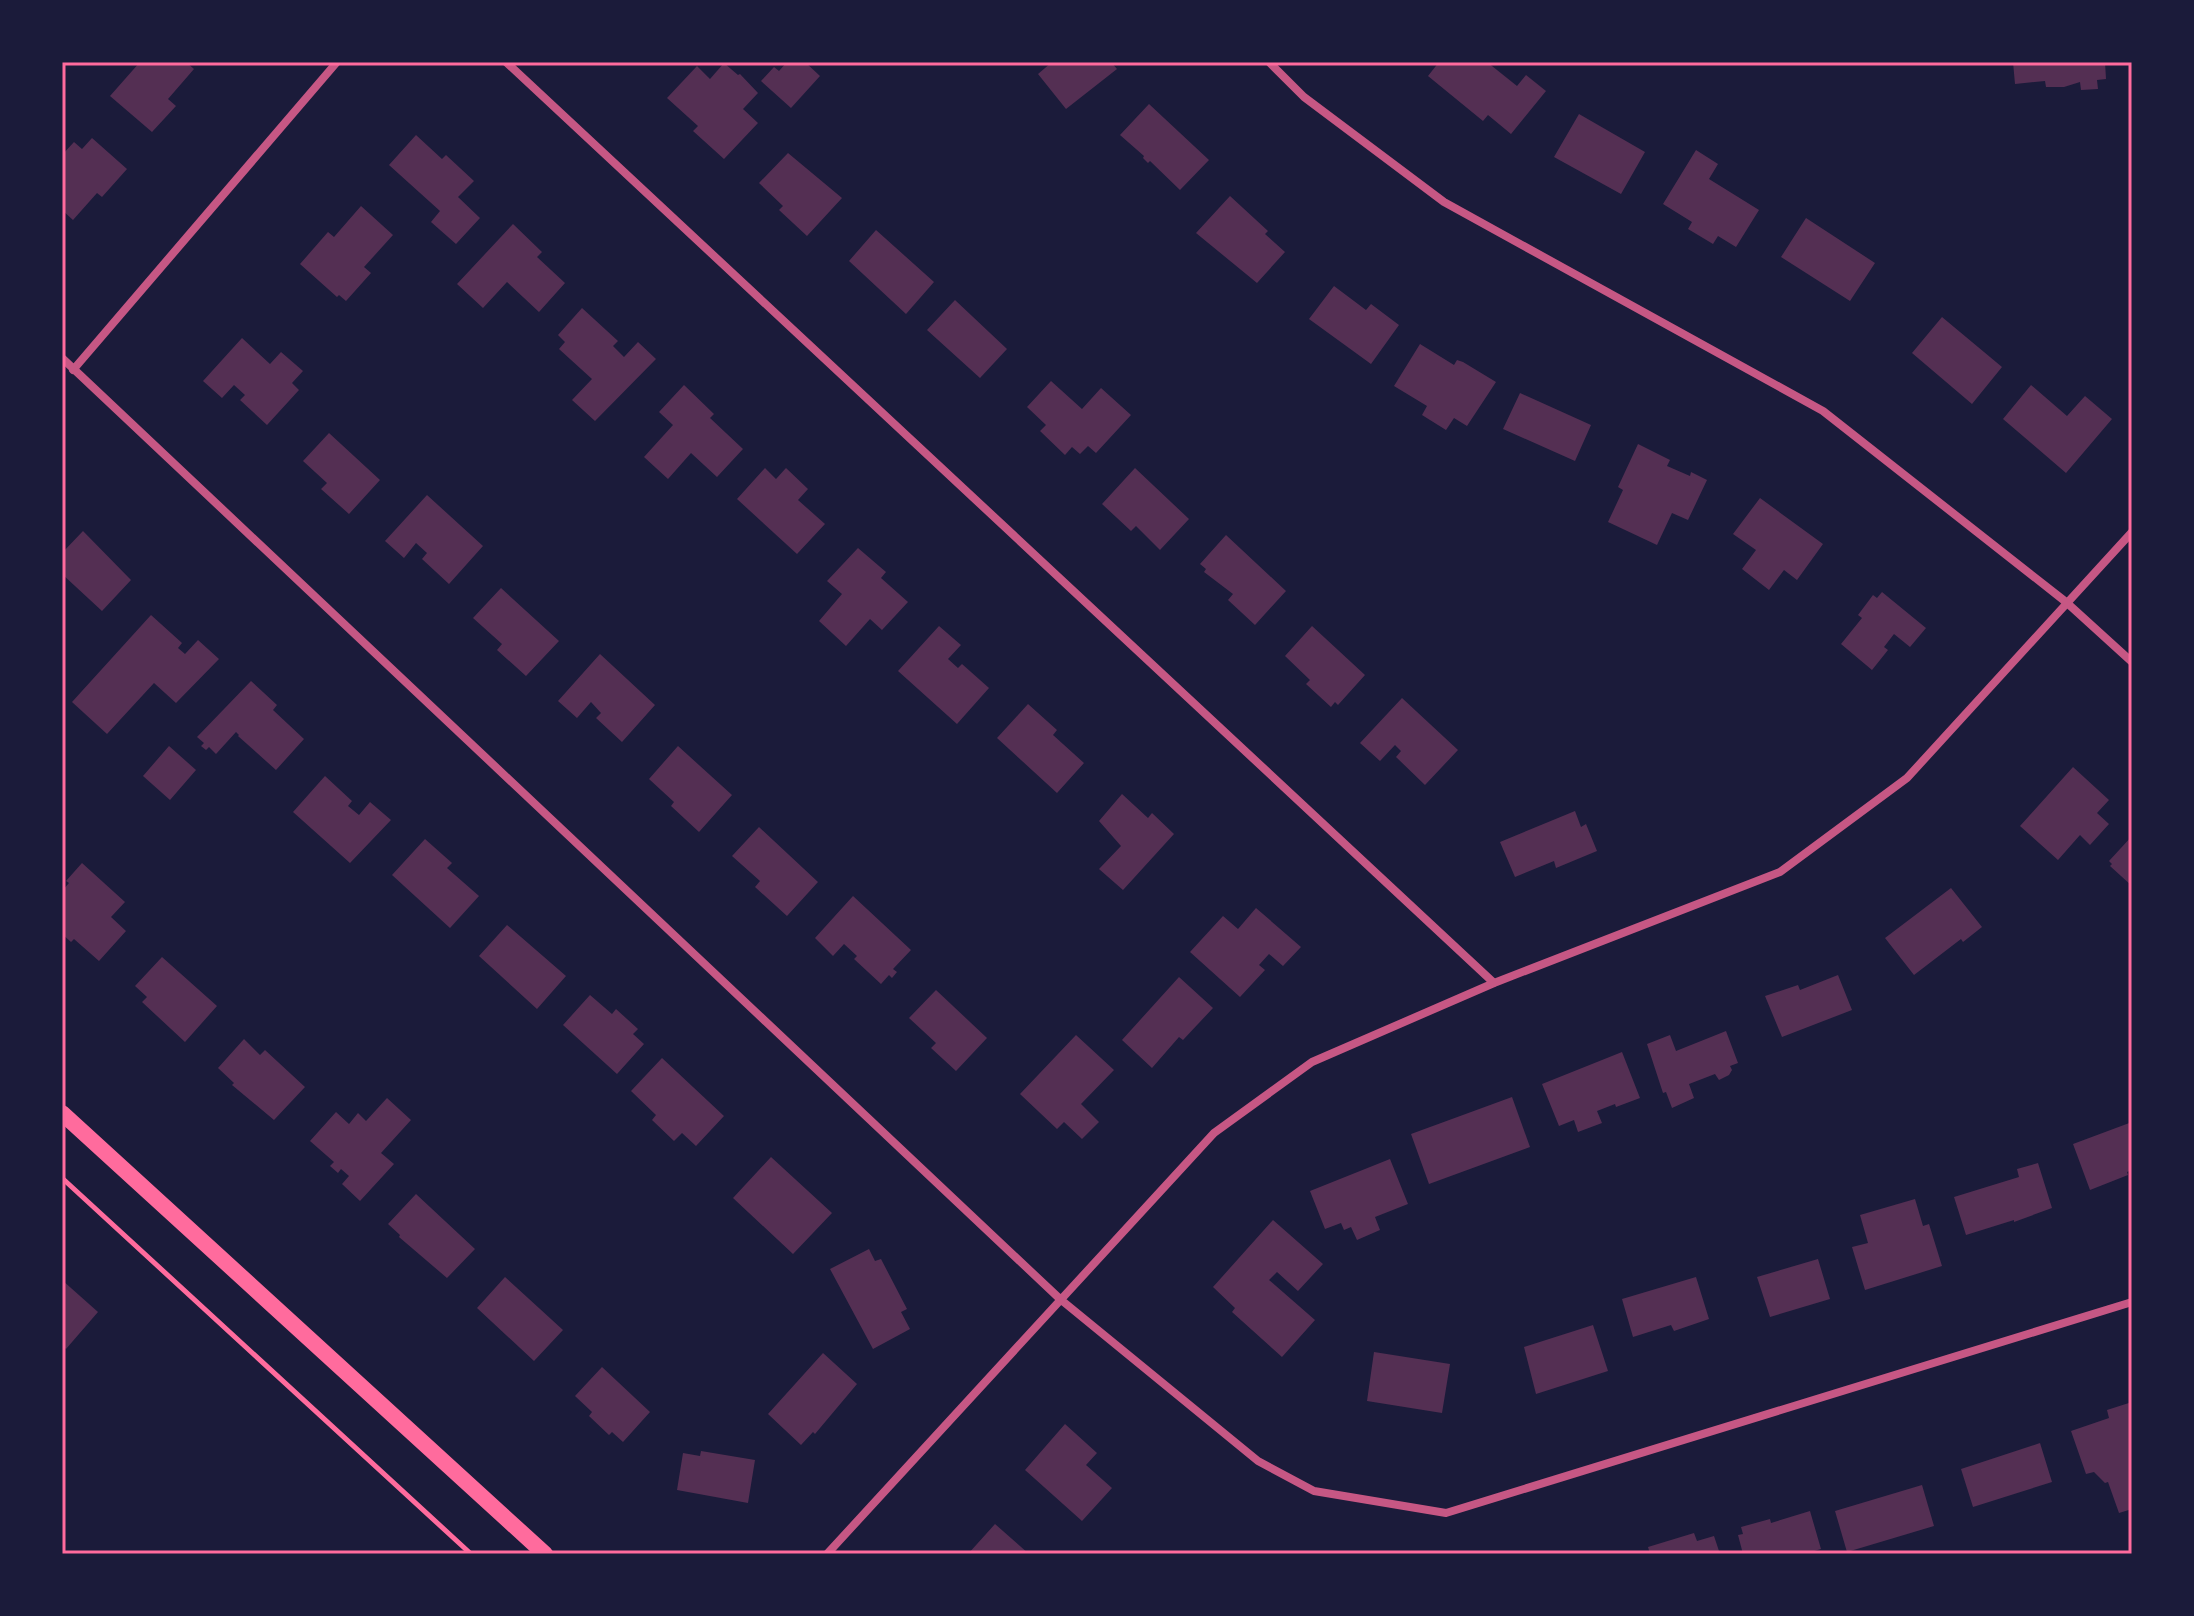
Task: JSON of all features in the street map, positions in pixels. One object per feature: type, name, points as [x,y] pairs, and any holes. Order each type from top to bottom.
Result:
[{"type":"main road","points":[[62,1113],[545,1554]]},
{"type":"street","points":[[73,370],[337,62]]},
{"type":"street","points":[[506,62],[1494,983]]},
{"type":"street","points":[[1269,62],[1304,97],[1444,202],[1823,411],[2066,602],[2132,662]]},
{"type":"street","points":[[62,358],[1060,1299],[1258,1461],[1314,1491],[1446,1513],[2132,1302]]},
{"type":"street","points":[[827,1554],[1214,1133],[1312,1062],[1494,983],[1780,872],[1907,778],[2132,532]]},
{"type":"path","points":[[62,1178],[471,1554]]},
{"type":"building","points":[[140,62],[186,62],[194,69],[168,99],[176,106],[152,132],[110,96]]},
{"type":"building","points":[[787,62],[805,62],[820,76],[791,108],[761,81],[774,67],[779,71]]},
{"type":"building","points":[[1052,62],[1111,62],[1117,69],[1066,109],[1038,74]]},
{"type":"building","points":[[1439,62],[1487,62],[1517,86],[1526,75],[1546,91],[1511,134],[1488,115],[1483,121],[1428,76]]},
{"type":"building","points":[[2013,62],[2105,62],[2106,79],[2097,80],[2098,89],[2081,90],[2080,82],[2064,87],[2046,87],[2045,81],[2015,84]]},
{"type":"building","points":[[724,63],[758,93],[743,109],[758,123],[724,159],[693,131],[698,126],[667,98],[697,66],[710,79]]},
{"type":"building","points":[[1149,104],[1209,160],[1180,190],[1120,135]]},
{"type":"building","points":[[1579,114],[1645,152],[1621,194],[1554,157]]},
{"type":"building","points":[[416,135],[442,159],[446,155],[474,181],[458,197],[480,218],[456,244],[431,222],[440,211],[389,165]]},
{"type":"building","points":[[92,138],[127,169],[102,197],[97,193],[73,220],[62,210],[62,155],[74,142],[82,149]]},
{"type":"building","points":[[1696,150],[1718,164],[1709,179],[1759,210],[1736,247],[1718,236],[1713,244],[1688,229],[1692,222],[1663,204]]},
{"type":"building","points":[[788,153],[842,198],[807,236],[779,210],[783,206],[759,183]]},
{"type":"building","points":[[1230,196],[1268,231],[1265,234],[1285,252],[1257,283],[1196,233]]},
{"type":"building","points":[[361,206],[393,235],[364,267],[371,273],[346,301],[339,295],[337,297],[300,264],[328,232],[334,237]]},
{"type":"building","points":[[1806,218],[1875,263],[1850,301],[1781,257]]},
{"type":"building","points":[[513,224],[542,252],[537,257],[565,283],[539,312],[507,282],[483,308],[457,284]]},
{"type":"building","points":[[876,230],[934,282],[906,314],[849,261]]},
{"type":"building","points":[[1334,286],[1366,310],[1371,304],[1399,325],[1371,364],[1309,319]]},
{"type":"building","points":[[955,300],[1007,349],[980,378],[927,330]]},
{"type":"building","points":[[582,308],[618,341],[613,346],[624,357],[638,342],[656,359],[595,421],[572,400],[592,379],[559,349],[565,342],[558,335]]},
{"type":"building","points":[[1942,317],[2002,367],[1972,404],[1912,353]]},
{"type":"building","points":[[242,338],[270,364],[281,352],[303,371],[292,383],[299,390],[267,425],[240,400],[245,395],[234,385],[222,398],[203,381]]},
{"type":"building","points":[[1420,344],[1454,365],[1457,360],[1463,362],[1496,382],[1467,426],[1454,418],[1446,430],[1422,415],[1427,406],[1394,386]]},
{"type":"building","points":[[1051,381],[1082,409],[1101,388],[1131,415],[1096,453],[1088,446],[1080,454],[1072,447],[1065,455],[1040,431],[1046,425],[1027,407]]},
{"type":"building","points":[[684,385],[714,414],[710,418],[743,449],[717,477],[691,453],[668,479],[644,457],[673,425],[659,412]]},
{"type":"building","points":[[2031,385],[2067,416],[2085,396],[2112,419],[2066,473],[2003,419]]},
{"type":"building","points":[[1520,393],[1591,425],[1575,461],[1503,429]]},
{"type":"building","points":[[329,433],[380,480],[349,514],[321,489],[327,483],[303,461]]},
{"type":"building","points":[[1638,444],[1670,460],[1667,466],[1707,480],[1688,520],[1672,513],[1657,545],[1608,522],[1623,490],[1618,487]]},
{"type":"building","points":[[765,468],[776,479],[786,468],[808,489],[798,500],[825,524],[797,554],[737,499]]},
{"type":"building","points":[[1135,468],[1189,519],[1160,550],[1136,526],[1131,531],[1102,504]]},
{"type":"building","points":[[427,495],[483,546],[449,584],[422,559],[427,553],[416,543],[404,558],[385,541]]},
{"type":"building","points":[[1760,498],[1823,544],[1797,580],[1784,570],[1769,590],[1742,569],[1756,550],[1733,534]]},
{"type":"building","points":[[83,531],[131,580],[102,611],[62,574],[62,553]]},
{"type":"building","points":[[1226,535],[1286,591],[1255,625],[1228,600],[1233,594],[1204,572],[1206,569],[1200,564]]},
{"type":"building","points":[[858,548],[886,572],[881,578],[908,602],[882,630],[870,619],[846,646],[819,621],[842,594],[827,581]]},
{"type":"building","points":[[501,588],[559,641],[526,676],[497,650],[502,644],[473,618]]},
{"type":"building","points":[[1882,592],[1926,628],[1910,647],[1894,634],[1884,647],[1888,650],[1872,670],[1841,644],[1862,618],[1858,615],[1873,595],[1877,598]]},
{"type":"building","points":[[151,615],[182,643],[178,648],[185,654],[198,640],[219,659],[176,703],[154,683],[107,734],[72,702]]},
{"type":"building","points":[[939,626],[961,645],[948,659],[958,668],[962,664],[989,688],[957,724],[898,671]]},
{"type":"building","points":[[1312,626],[1365,675],[1338,705],[1335,702],[1331,707],[1306,684],[1310,680],[1285,656]]},
{"type":"building","points":[[600,654],[655,705],[622,742],[596,718],[601,713],[591,702],[577,718],[558,701]]},
{"type":"building","points":[[251,681],[277,705],[273,710],[304,739],[276,770],[236,732],[216,754],[209,747],[206,750],[201,746],[204,743],[197,737]]},
{"type":"building","points":[[1402,698],[1458,750],[1425,785],[1396,757],[1401,751],[1395,745],[1380,761],[1360,743]]},
{"type":"building","points":[[1028,704],[1057,730],[1053,735],[1084,763],[1057,793],[997,738]]},
{"type":"building","points":[[169,746],[196,770],[170,800],[143,776]]},
{"type":"building","points":[[678,746],[732,795],[699,832],[671,806],[674,802],[649,779]]},
{"type":"building","points":[[2073,767],[2109,800],[2097,813],[2109,824],[2090,845],[2080,835],[2058,860],[2020,826]]},
{"type":"building","points":[[325,776],[352,801],[348,806],[359,815],[370,802],[391,820],[350,863],[293,812]]},
{"type":"building","points":[[1122,794],[1148,818],[1152,813],[1174,834],[1123,890],[1099,869],[1121,846],[1099,821]]},
{"type":"building","points":[[1575,811],[1581,827],[1586,824],[1597,851],[1556,868],[1554,861],[1515,877],[1500,842]]},
{"type":"building","points":[[759,827],[818,882],[787,916],[755,887],[760,881],[732,856]]},
{"type":"building","points":[[2132,836],[2132,886],[2110,866],[2109,861]]},
{"type":"building","points":[[425,839],[452,863],[447,868],[479,896],[450,928],[392,875]]},
{"type":"building","points":[[82,863],[125,902],[111,917],[126,931],[99,961],[74,939],[71,942],[62,934],[62,891],[69,883],[66,881]]},
{"type":"building","points":[[1951,888],[1982,927],[1914,975],[1885,938]]},
{"type":"building","points":[[853,896],[911,950],[893,969],[897,972],[892,978],[889,975],[881,984],[854,959],[857,956],[844,944],[833,956],[815,938]]},
{"type":"building","points":[[1256,908],[1301,947],[1283,966],[1269,954],[1259,965],[1265,970],[1240,997],[1190,952],[1223,916],[1238,929]]},
{"type":"building","points":[[507,925],[566,976],[537,1009],[479,956]]},
{"type":"building","points":[[162,957],[217,1006],[185,1042],[142,1002],[147,997],[135,986]]},
{"type":"building","points":[[1838,975],[1852,1010],[1782,1037],[1765,996],[1798,985],[1800,990]]},
{"type":"building","points":[[1179,977],[1213,1008],[1183,1040],[1179,1037],[1152,1068],[1122,1040]]},
{"type":"building","points":[[936,990],[987,1038],[956,1071],[931,1048],[936,1043],[909,1018]]},
{"type":"building","points":[[590,995],[612,1014],[616,1009],[638,1029],[633,1034],[644,1044],[617,1074],[563,1025]]},
{"type":"building","points":[[1726,1031],[1738,1063],[1730,1066],[1732,1070],[1729,1075],[1719,1080],[1715,1074],[1689,1084],[1694,1098],[1672,1108],[1666,1092],[1663,1093],[1647,1044],[1670,1035],[1676,1051]]},
{"type":"building","points":[[1076,1035],[1114,1070],[1081,1104],[1099,1122],[1082,1139],[1064,1122],[1057,1129],[1020,1094]]},
{"type":"building","points":[[244,1039],[260,1055],[265,1050],[305,1087],[274,1120],[232,1085],[234,1083],[218,1068]]},
{"type":"building","points":[[1622,1052],[1640,1098],[1597,1111],[1602,1123],[1578,1132],[1574,1120],[1559,1126],[1542,1084]]},
{"type":"building","points":[[662,1058],[724,1116],[696,1146],[682,1133],[674,1141],[652,1120],[656,1115],[631,1091]]},
{"type":"building","points":[[1512,1097],[1530,1147],[1429,1184],[1411,1134]]},
{"type":"building","points":[[387,1098],[411,1120],[381,1153],[394,1164],[360,1201],[342,1184],[349,1176],[341,1169],[338,1173],[330,1166],[334,1162],[310,1141],[336,1112],[349,1124],[358,1113],[366,1121]]},
{"type":"building","points":[[2132,1122],[2132,1170],[2127,1172],[2128,1175],[2090,1190],[2073,1144]]},
{"type":"building","points":[[771,1157],[832,1213],[793,1254],[733,1198]]},
{"type":"building","points":[[1390,1159],[1408,1204],[1375,1217],[1380,1230],[1357,1240],[1351,1227],[1344,1230],[1341,1223],[1325,1229],[1310,1191]]},
{"type":"building","points":[[2038,1163],[2052,1208],[1966,1235],[1954,1197],[2019,1177],[2017,1169]]},
{"type":"building","points":[[416,1194],[475,1249],[447,1278],[388,1224]]},
{"type":"building","points":[[1915,1199],[1923,1226],[1929,1224],[1942,1266],[1865,1290],[1852,1247],[1868,1243],[1860,1215]]},
{"type":"building","points":[[1273,1220],[1323,1264],[1298,1291],[1277,1272],[1269,1280],[1315,1320],[1282,1357],[1232,1312],[1235,1308],[1213,1287]]},
{"type":"building","points":[[869,1249],[875,1261],[881,1259],[907,1309],[901,1312],[910,1329],[873,1349],[830,1269]]},
{"type":"building","points":[[1818,1259],[1830,1299],[1770,1317],[1757,1277]]},
{"type":"building","points":[[505,1277],[563,1330],[534,1361],[477,1308]]},
{"type":"building","points":[[1696,1277],[1709,1319],[1674,1331],[1671,1325],[1633,1337],[1622,1299]]},
{"type":"building","points":[[62,1280],[98,1312],[66,1349],[62,1345]]},
{"type":"building","points":[[1593,1325],[1608,1371],[1536,1394],[1524,1347]]},
{"type":"building","points":[[1374,1352],[1450,1364],[1442,1413],[1367,1401]]},
{"type":"building","points":[[823,1353],[857,1384],[815,1434],[813,1432],[801,1445],[768,1414]]},
{"type":"building","points":[[602,1367],[650,1412],[623,1442],[612,1432],[609,1435],[589,1416],[592,1412],[575,1396]]},
{"type":"building","points":[[2132,1402],[2132,1509],[2119,1513],[2108,1482],[2105,1483],[2094,1472],[2086,1474],[2071,1431],[2109,1418],[2107,1410]]},
{"type":"building","points":[[1065,1424],[1097,1453],[1086,1465],[1112,1488],[1082,1521],[1025,1470]]},
{"type":"building","points":[[2040,1443],[2052,1482],[1973,1507],[1961,1469]]},
{"type":"building","points":[[701,1451],[755,1460],[748,1503],[677,1490],[683,1453],[700,1456]]},
{"type":"building","points":[[1922,1485],[1934,1526],[1847,1552],[1835,1511]]},
{"type":"building","points":[[1810,1511],[1821,1549],[1804,1554],[1743,1554],[1738,1535],[1743,1534],[1741,1527],[1770,1519],[1771,1523]]},
{"type":"building","points":[[995,1524],[1029,1554],[968,1554]]},
{"type":"building","points":[[1694,1533],[1697,1541],[1714,1536],[1720,1554],[1650,1554],[1648,1547]]}]
